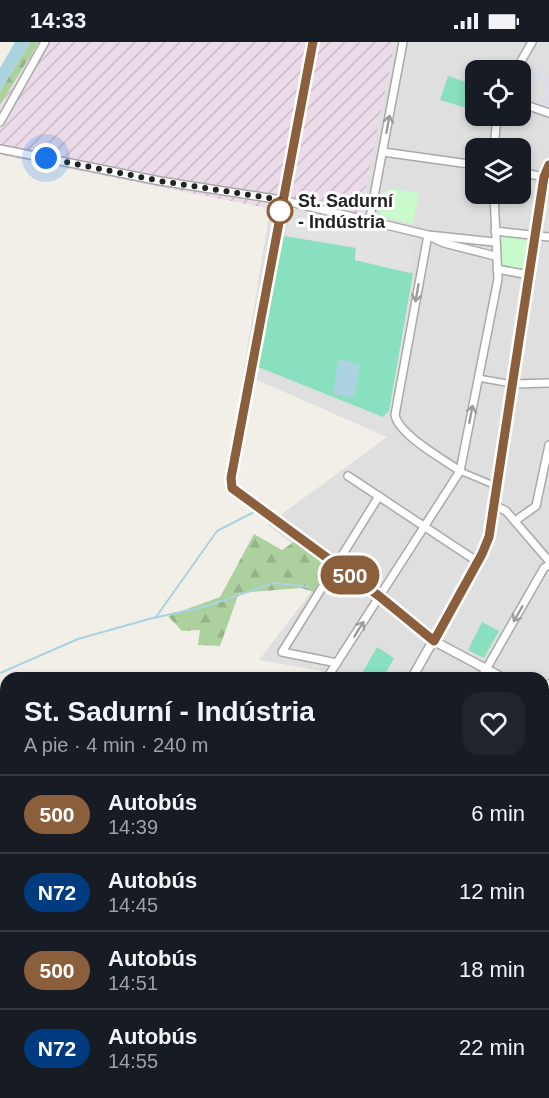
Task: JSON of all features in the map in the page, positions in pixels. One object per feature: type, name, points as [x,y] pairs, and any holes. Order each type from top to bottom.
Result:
[{"type":"street","points":[[0,122],[45,42]]},
{"type":"street","points":[[313,42],[282,200],[253,372],[231,478],[232,488],[379,596],[434,641],[492,672]]},
{"type":"street","points":[[369,223],[403,42]]},
{"type":"street","points":[[521,60],[531,42]]},
{"type":"street","points":[[531,107],[549,114]]},
{"type":"street","points":[[0,149],[160,181],[282,200],[369,223],[428,235],[494,242]]},
{"type":"street","points":[[383,152],[465,163]]},
{"type":"street","points":[[416,672],[478,562],[489,537],[549,165]]},
{"type":"street","points":[[531,174],[547,178]]},
{"type":"street","points":[[331,672],[460,471],[498,279],[494,242],[494,204]]},
{"type":"street","points":[[495,231],[549,237]]},
{"type":"street","points":[[428,235],[444,243],[495,256]]},
{"type":"street","points":[[428,235],[395,415],[397,423],[460,471],[496,486]]},
{"type":"street","points":[[497,269],[529,278]]},
{"type":"street","points":[[478,378],[512,384],[549,383]]},
{"type":"street","points":[[515,521],[536,506],[549,445]]},
{"type":"street","points":[[348,476],[478,562]]},
{"type":"street","points":[[337,663],[282,652],[379,496]]},
{"type":"street","points":[[484,672],[549,563],[506,511],[494,505]]},
{"type":"shaded area","points":[[39,42],[395,42],[360,217],[272,199],[271,209],[0,155],[0,105]]},
{"type":"shaded area","points":[[395,42],[549,42],[549,672],[321,672],[259,660],[328,570],[267,525],[387,437],[243,374],[272,198],[360,216]]},
{"type":"shaded area","points":[[531,70],[549,74],[549,117],[531,111],[531,98],[542,100],[548,83],[531,80]]},
{"type":"shaded area","points":[[289,211],[409,234],[408,245],[413,256],[410,273],[355,260],[356,247],[287,233]]},
{"type":"green space","points":[[30,42],[39,42],[0,105],[0,91]]},
{"type":"green space","points":[[448,76],[465,82],[465,108],[440,100]]},
{"type":"green space","points":[[391,189],[419,193],[413,224],[382,217],[379,211],[382,193]]},
{"type":"green space","points":[[502,235],[526,238],[529,243],[525,267],[522,270],[506,268],[501,263],[500,238]]},
{"type":"green space","points":[[284,236],[356,248],[355,260],[413,273],[389,411],[383,417],[258,367]]},
{"type":"green space","points":[[254,534],[282,550],[295,541],[329,565],[314,592],[301,588],[239,593],[220,646],[198,645],[200,630],[182,631],[168,616],[220,597]]},
{"type":"green space","points":[[482,622],[499,631],[484,658],[468,650]]},
{"type":"green space","points":[[377,647],[394,658],[386,672],[363,672]]},
{"type":"water","points":[[15,42],[30,42],[0,91],[0,68]]},
{"type":"water","points":[[338,359],[360,364],[355,398],[333,394]]},
{"type":"waterway","points":[[156,617],[217,531],[254,512]]},
{"type":"waterway","points":[[2,672],[78,639],[207,606],[274,583],[309,587]]},
{"type":"bus line","name":"500","points":[[313,42],[282,200],[253,372],[231,478],[232,488],[379,596],[434,641],[489,537],[544,177],[549,165]]},
{"type":"place","name":"St. Sadurní - Indústria","points":[[280,211]]},
{"type":"route","points":[[46,158],[160,181],[282,200],[280,211]]}]
